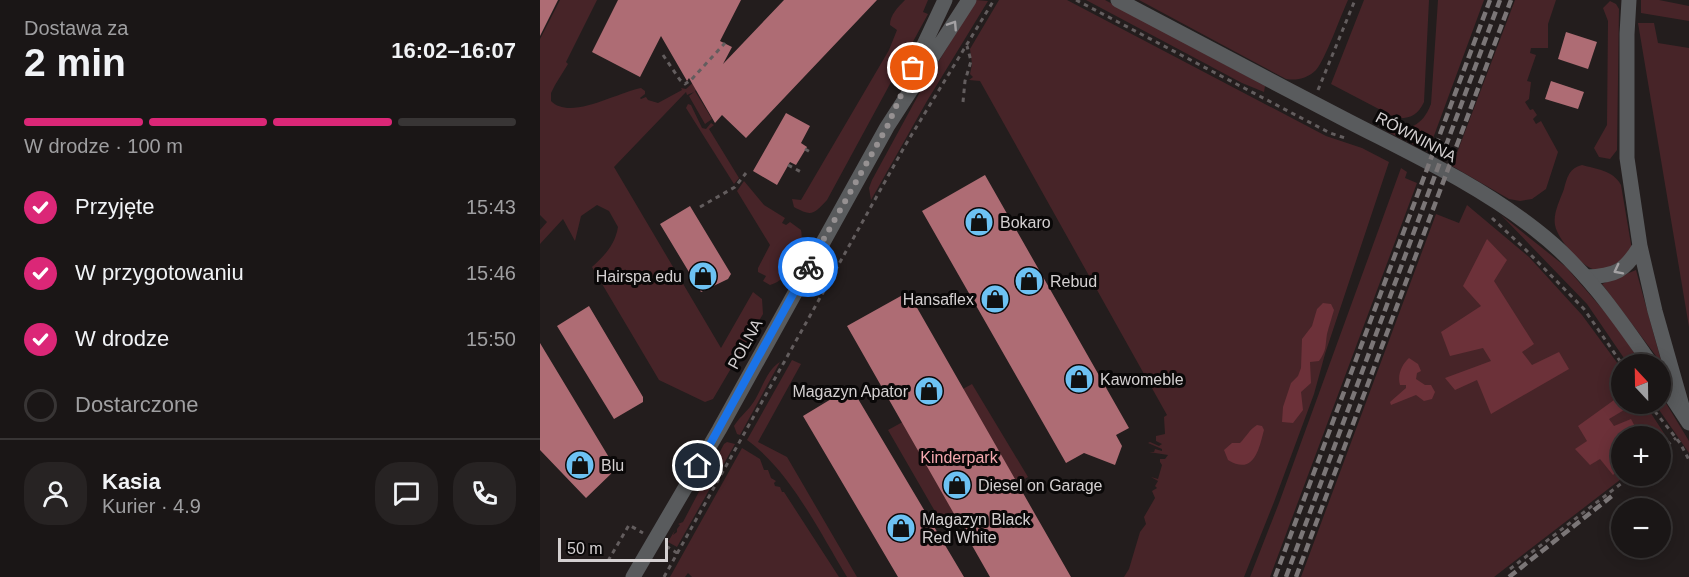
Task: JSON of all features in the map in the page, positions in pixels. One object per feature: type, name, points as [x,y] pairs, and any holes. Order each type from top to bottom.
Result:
[{"type":"street","name":"POLNA","points":[[887,127],[945,0]]},
{"type":"street","name":"POLNA","points":[[633,577],[719,430],[887,127],[969,0]]},
{"type":"street","name":"RÓWNINNA","points":[[1118,0],[1430,163],[1504,207],[1537,231],[1586,277],[1618,315],[1643,354]]},
{"type":"street","points":[[1629,0],[1627,158],[1640,246],[1655,312],[1687,419]]},
{"type":"street","points":[[1586,277],[1601,277],[1618,272],[1630,263],[1640,246]]},
{"type":"street","points":[[1671,396],[1687,419]]},
{"type":"path","points":[[664,577],[900,154],[994,0]]},
{"type":"path","points":[[1076,0],[1330,133],[1350,139]]},
{"type":"path","points":[[1313,103],[1355,0]]},
{"type":"path","points":[[663,55],[685,84],[725,43]]},
{"type":"path","points":[[963,102],[964,81],[970,61],[967,46]]},
{"type":"path","points":[[806,149],[812,153]]},
{"type":"path","points":[[788,165],[801,172]]},
{"type":"path","points":[[700,207],[735,187],[746,173]]},
{"type":"path","points":[[1487,213],[1584,309],[1615,354]]},
{"type":"path","points":[[1657,414],[1676,438],[1689,460]]},
{"type":"path","points":[[1671,442],[1676,438]]},
{"type":"path","points":[[1510,569],[1617,486]]},
{"type":"green space","points":[[560,0],[597,0],[566,62],[568,64],[551,93],[551,101],[559,106],[582,107],[641,88],[645,94],[641,99],[646,97],[658,103],[682,90],[681,88],[686,89],[721,57],[724,61],[695,91],[712,119],[705,124],[689,96],[694,92],[687,95],[686,92],[614,167],[721,348],[753,292],[762,299],[763,314],[713,399],[705,402],[659,380],[592,267],[609,249],[617,233],[618,227],[609,211],[597,205],[581,216],[575,241],[563,219],[540,244],[540,230],[547,222],[540,215],[540,39]]},
{"type":"green space","points":[[905,0],[928,0],[923,12],[928,14],[827,200],[812,213],[794,207],[792,199],[801,200],[889,50],[897,30],[890,25],[891,18]]},
{"type":"green space","points":[[976,0],[988,1],[927,101],[871,200],[869,188],[872,180],[920,92]]},
{"type":"green space","points":[[999,0],[1067,0],[1326,136],[1362,148],[1389,162],[1325,354],[1314,394],[1244,577],[1124,577],[1129,569],[1140,532],[1146,524],[1144,517],[1155,498],[1152,491],[1157,488],[1155,486],[1158,481],[1151,477],[1158,479],[1162,465],[1160,459],[1165,459],[1168,455],[1149,452],[1154,452],[1155,449],[1162,451],[1162,449],[1148,443],[1159,446],[1162,444],[1156,441],[1156,436],[1165,434],[1164,417],[1167,415],[980,81],[969,80],[973,77],[970,74],[972,64],[970,49]]},
{"type":"green space","points":[[1086,0],[1105,0],[1265,86],[1264,92],[1242,83]]},
{"type":"green space","points":[[1139,0],[1348,0],[1320,65],[1309,75],[1294,80],[1286,79]]},
{"type":"green space","points":[[1364,0],[1429,0],[1424,102],[1416,113],[1409,117],[1396,118],[1331,84]]},
{"type":"green space","points":[[1438,0],[1484,0],[1428,152],[1386,131],[1408,128],[1419,122],[1424,118],[1431,104]]},
{"type":"green space","points":[[1515,0],[1556,0],[1548,24],[1548,48],[1531,48],[1530,53],[1536,55],[1527,81],[1531,82],[1529,99],[1525,102],[1537,115],[1533,119],[1536,124],[1541,121],[1558,152],[1546,189],[1532,199],[1520,201],[1509,199],[1452,166]]},
{"type":"green space","points":[[1641,0],[1659,0],[1689,6],[1689,21],[1641,13]]},
{"type":"green space","points":[[1610,1],[1619,9],[1617,150],[1610,159],[1599,157],[1594,148],[1607,125],[1608,21],[1603,8]]},
{"type":"green space","points":[[1638,23],[1654,23],[1658,43],[1689,48],[1689,327]]},
{"type":"green space","points":[[688,104],[691,105],[702,128],[706,129],[711,123],[714,125],[709,129],[739,178],[734,184],[686,108]]},
{"type":"green space","points":[[1582,165],[1609,173],[1621,185],[1632,250],[1623,260],[1602,269],[1593,269],[1576,257],[1564,244],[1555,225],[1556,211],[1568,177],[1574,168]]},
{"type":"green space","points":[[1401,168],[1407,172],[1405,178],[1417,183],[1270,577],[1250,577],[1279,503]]},
{"type":"green space","points":[[744,181],[764,205],[785,218],[782,223],[786,225],[790,222],[801,230],[801,246],[794,263],[784,277],[770,285],[763,281],[766,276],[758,272],[758,268],[770,245],[737,191]]},
{"type":"green space","points":[[1467,205],[1529,257],[1582,315],[1611,354],[1611,414],[1651,414],[1659,426],[1611,426],[1612,486],[1494,577],[1301,577],[1436,214],[1459,223]]},
{"type":"green space","points":[[1501,215],[1566,267],[1618,327],[1635,354],[1621,354],[1587,304]]},
{"type":"green space","points":[[1636,270],[1659,354],[1654,354],[1602,284]]},
{"type":"green space","points":[[792,360],[801,364],[758,442],[787,457],[857,577],[847,577],[790,485],[777,468],[747,440]]},
{"type":"green space","points":[[780,362],[740,435],[737,434],[734,426],[754,402],[767,377]]},
{"type":"green space","name":"Kinderpark","points":[[972,384],[1028,477],[944,527],[888,430]]},
{"type":"green space","points":[[1671,411],[1689,441],[1689,453],[1671,426],[1662,414],[1671,414]]},
{"type":"green space","points":[[727,442],[735,444],[677,547],[668,542],[675,530],[673,535],[677,532],[680,525],[678,524],[683,522]]},
{"type":"green space","points":[[742,448],[760,459],[764,470],[768,470],[771,478],[776,481],[775,486],[780,487],[784,492],[839,577],[692,577],[688,573],[685,577],[670,577]]},
{"type":"shaded area","points":[[1487,239],[1507,260],[1494,281],[1534,344],[1522,352],[1532,365],[1559,352],[1569,369],[1491,414],[1477,380],[1455,390],[1445,378],[1491,361],[1483,348],[1450,356],[1441,332],[1481,306],[1463,286]]},
{"type":"shaded area","points":[[1323,303],[1331,304],[1334,310],[1325,351],[1319,361],[1310,362],[1311,383],[1301,392],[1303,410],[1293,423],[1282,422],[1283,407],[1291,383],[1298,376],[1301,368],[1302,339],[1312,326],[1317,309]]},
{"type":"shaded area","points":[[1409,358],[1418,364],[1421,371],[1417,373],[1416,379],[1425,385],[1431,385],[1435,392],[1432,399],[1424,401],[1416,395],[1391,405],[1390,402],[1406,388],[1406,385],[1400,385],[1399,377],[1404,363]]},
{"type":"shaded area","points":[[1611,402],[1611,414],[1617,414],[1609,419],[1614,426],[1611,426],[1611,473],[1600,459],[1590,465],[1575,449],[1587,441],[1578,426]]},
{"type":"shaded area","points":[[1631,419],[1635,426],[1614,426]]},
{"type":"shaded area","points":[[1257,425],[1262,426],[1264,430],[1254,458],[1244,465],[1228,460],[1224,450],[1232,443],[1240,443]]},
{"type":"building","points":[[540,0],[558,0],[540,36]]},
{"type":"building","points":[[618,0],[741,0],[720,41],[732,47],[723,64],[784,0],[877,0],[746,138],[722,115],[715,123],[661,36],[640,77],[592,52]]},
{"type":"building","points":[[1566,32],[1597,42],[1588,69],[1558,59]]},
{"type":"building","points":[[1551,81],[1584,92],[1578,109],[1545,99]]},
{"type":"building","points":[[786,113],[810,126],[801,143],[807,147],[796,165],[790,162],[777,185],[753,171]]},
{"type":"building","points":[[985,175],[1129,428],[1116,435],[1122,446],[1115,465],[1084,453],[1066,463],[922,211]]},
{"type":"building","points":[[690,206],[731,274],[728,279],[701,292],[660,224]]},
{"type":"building","points":[[908,292],[1071,577],[990,577],[847,326]]},
{"type":"building","points":[[589,306],[643,397],[643,402],[614,419],[557,326]]},
{"type":"building","points":[[540,343],[616,469],[586,498],[540,450]]},
{"type":"building","points":[[851,387],[964,577],[898,577],[803,416]]},
{"type":"railway","points":[[1275,577],[1490,0]]},
{"type":"railway","points":[[1286,577],[1500,0]]},
{"type":"railway","points":[[1296,577],[1511,0]]},
{"type":"railway","points":[[1509,577],[1612,496]]},
{"type":"way so far","points":[[808,267],[887,127],[913,68]]},
{"type":"place","name":"Bokaro","points":[[979,222]]},
{"type":"place","name":"Hairspa edu","points":[[703,276]]},
{"type":"place","name":"Rebud","points":[[1029,281]]},
{"type":"place","name":"Hansaflex","points":[[995,299]]},
{"type":"place","name":"Kawomeble","points":[[1079,379]]},
{"type":"place","name":"Magazyn Apator","points":[[929,391]]},
{"type":"place","name":"Blu","points":[[580,465]]},
{"type":"place","name":"Diesel on Garage","points":[[957,485]]},
{"type":"place","name":"Magazyn Black Red White","points":[[901,528]]},
{"type":"route","points":[[698,466],[808,267]]}]
